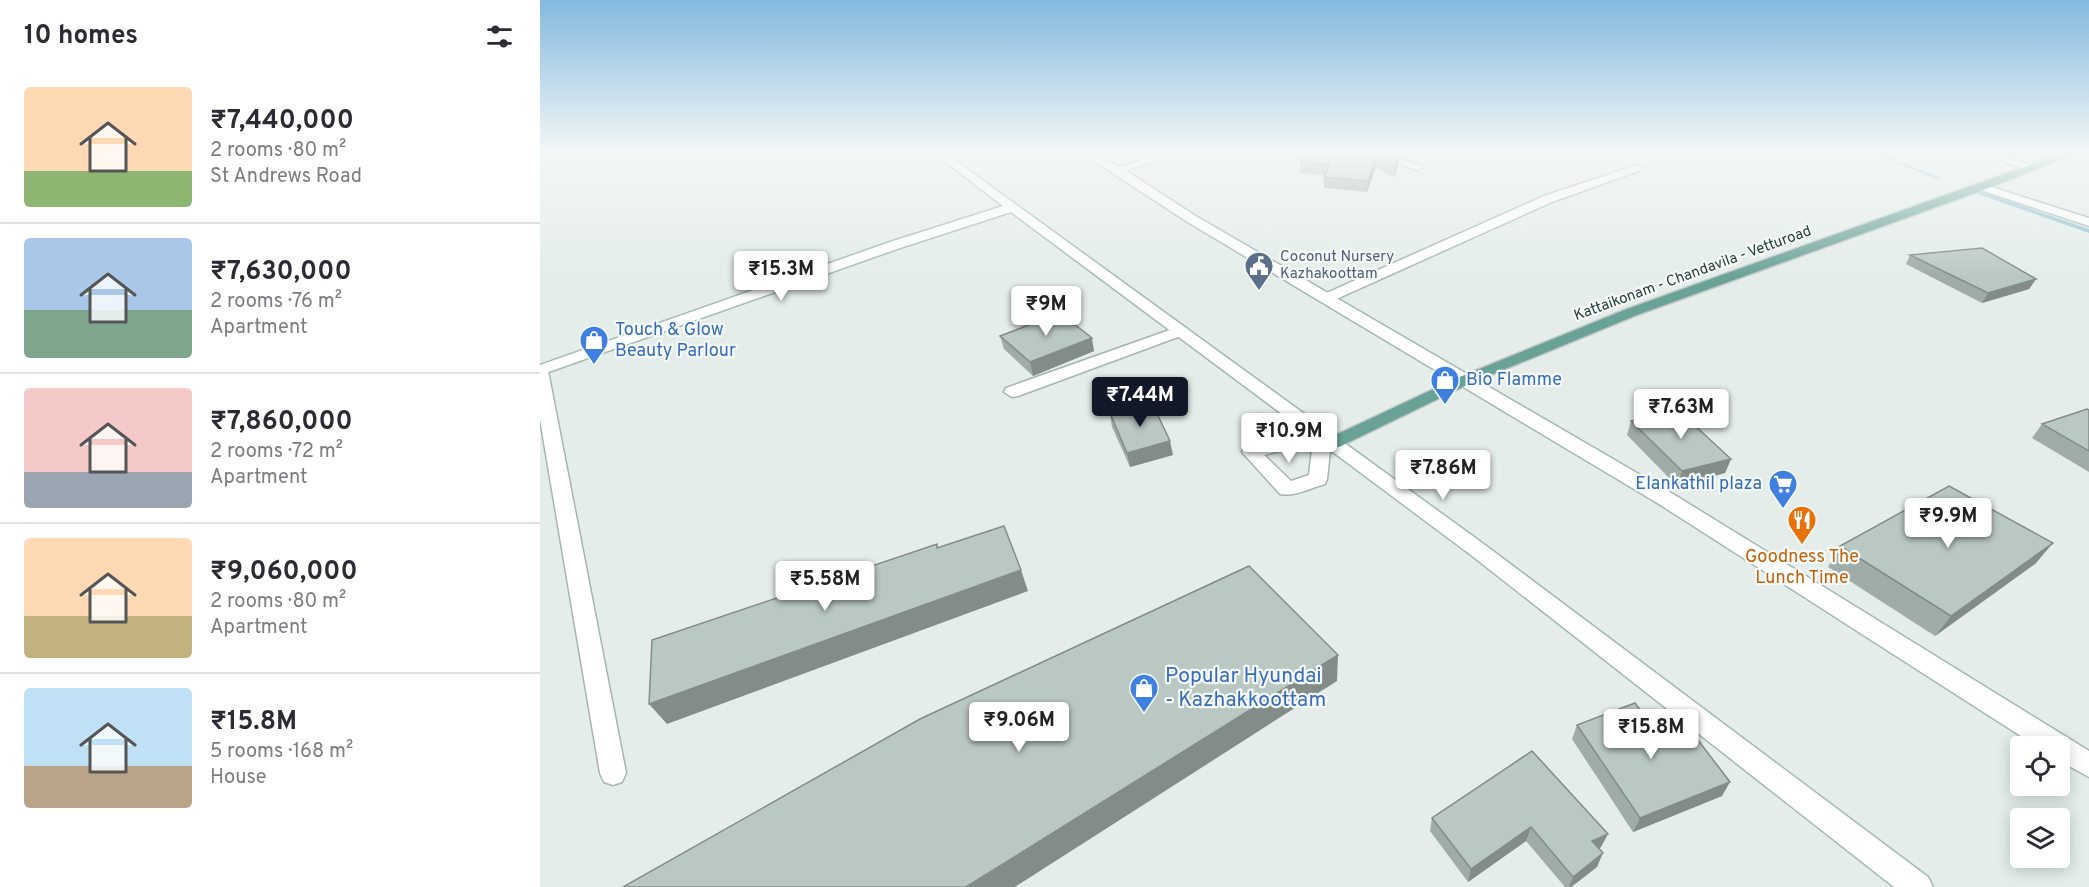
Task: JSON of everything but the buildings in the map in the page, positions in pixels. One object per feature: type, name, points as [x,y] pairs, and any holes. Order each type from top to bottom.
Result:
[{"type":"main road","name":"Kattaikonam - Chandavila - Vetturoad","points":[[1327,446],[1463,381],[1632,312],[1961,194]]},
{"type":"street","points":[[996,194],[1181,331],[1327,446],[1478,550],[1918,887]]},
{"type":"street","points":[[1155,194],[1190,218],[1463,381],[1666,498],[2089,765]]},
{"type":"street","points":[[1327,298],[1538,203],[1562,194]]},
{"type":"street","points":[[2005,194],[2089,222]]},
{"type":"street","points":[[613,773],[540,371],[895,245],[1013,207]]},
{"type":"street","points":[[1012,392],[1181,331]]},
{"type":"waterway","points":[[1984,194],[2089,231]]},
{"type":"place","name":"Coconut Nursery Kazhakoottam","points":[[1259,292]]},
{"type":"place","name":"Touch & Glow Beauty Parlour","points":[[594,366]]},
{"type":"place","name":"Bio Flamme","points":[[1445,406]]},
{"type":"place","name":"Elankathil plaza","points":[[1783,510]]},
{"type":"place","name":"Goodness The Lunch Time","points":[[1802,546]]},
{"type":"place","name":"Popular Hyundai - Kazhakkoottam","points":[[1144,714]]}]
